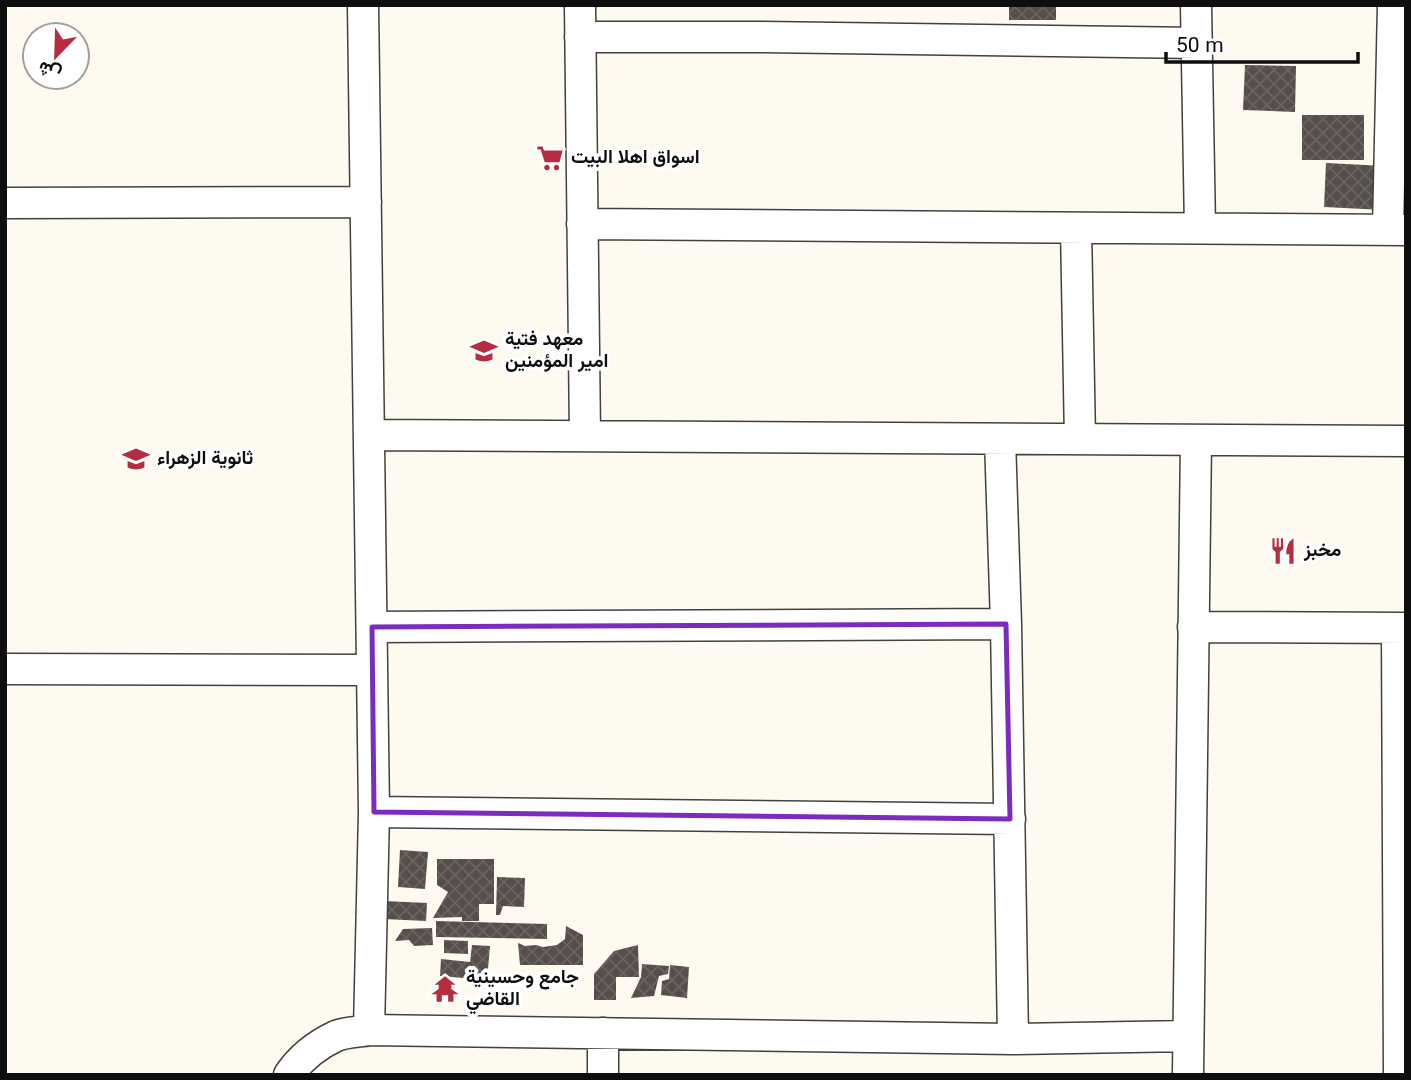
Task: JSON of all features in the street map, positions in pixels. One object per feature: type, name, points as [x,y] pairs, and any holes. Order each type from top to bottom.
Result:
[{"type":"street","points":[[363,5],[374,812],[369,1030]]},
{"type":"street","points":[[580,5],[585,436]]},
{"type":"street","points":[[1196,5],[1200,229]]},
{"type":"street","points":[[582,224],[1397,230],[1393,5]]},
{"type":"street","points":[[580,37],[1197,43]]},
{"type":"street","points":[[5,203],[366,202]]},
{"type":"street","points":[[1076,228],[1080,439]]},
{"type":"street","points":[[369,435],[1406,441]]},
{"type":"street","points":[[1000,439],[1013,1039]]},
{"type":"street","points":[[1188,1075],[1196,440]]},
{"type":"street","points":[[372,627],[1006,624]]},
{"type":"street","points":[[1194,627],[1401,628],[1399,1075]]},
{"type":"street","points":[[5,669],[372,670]]},
{"type":"street","points":[[374,812],[1010,819]]},
{"type":"street","points":[[289,1075],[309,1052],[338,1035],[369,1030],[1013,1039],[1188,1036]]},
{"type":"street","points":[[603,1033],[603,1075]]},
{"type":"highlighted area","points":[[1006,624],[1010,819],[374,812],[372,627]]},
{"type":"building","points":[[1009,5],[1056,5],[1056,20],[1009,20]]},
{"type":"building","points":[[1245,65],[1296,66],[1295,112],[1243,110]]},
{"type":"building","points":[[1302,115],[1364,115],[1364,160],[1302,160]]},
{"type":"building","points":[[1326,163],[1385,166],[1383,210],[1324,207]]},
{"type":"building","points":[[400,850],[428,852],[425,889],[398,887]]},
{"type":"building","points":[[437,859],[494,859],[494,904],[479,904],[479,921],[462,921],[462,917],[433,918],[448,892],[437,885]]},
{"type":"building","points":[[497,877],[525,878],[524,907],[503,906],[500,915],[496,915]]},
{"type":"building","points":[[384,901],[427,903],[426,921],[384,919]]},
{"type":"building","points":[[436,921],[547,924],[547,939],[436,937]]},
{"type":"building","points":[[566,926],[583,935],[583,965],[520,965],[518,943],[543,947],[557,945],[565,939]]},
{"type":"building","points":[[432,928],[433,945],[414,946],[409,940],[395,941],[403,929]]},
{"type":"building","points":[[444,940],[468,941],[468,954],[444,953]]},
{"type":"building","points":[[472,945],[490,946],[487,980],[440,976],[441,959],[470,962]]},
{"type":"building","points":[[638,945],[639,977],[616,977],[616,1000],[594,1000],[594,974],[614,951]]},
{"type":"building","points":[[642,964],[669,966],[668,974],[659,976],[654,996],[631,998],[641,977]]},
{"type":"building","points":[[670,965],[689,967],[687,998],[661,995],[662,981],[669,979]]},
{"type":"place","name":"اسواق اهلا البيت","points":[[550,158]]},
{"type":"place","name":"معهد فتية امير المؤمنين","points":[[484,351]]},
{"type":"place","name":"ثانوية الزهراء","points":[[136,459]]},
{"type":"place","name":"مخبز","points":[[1283,551]]},
{"type":"place","name":"جامع وحسينية القاضي","points":[[445,989]]}]
